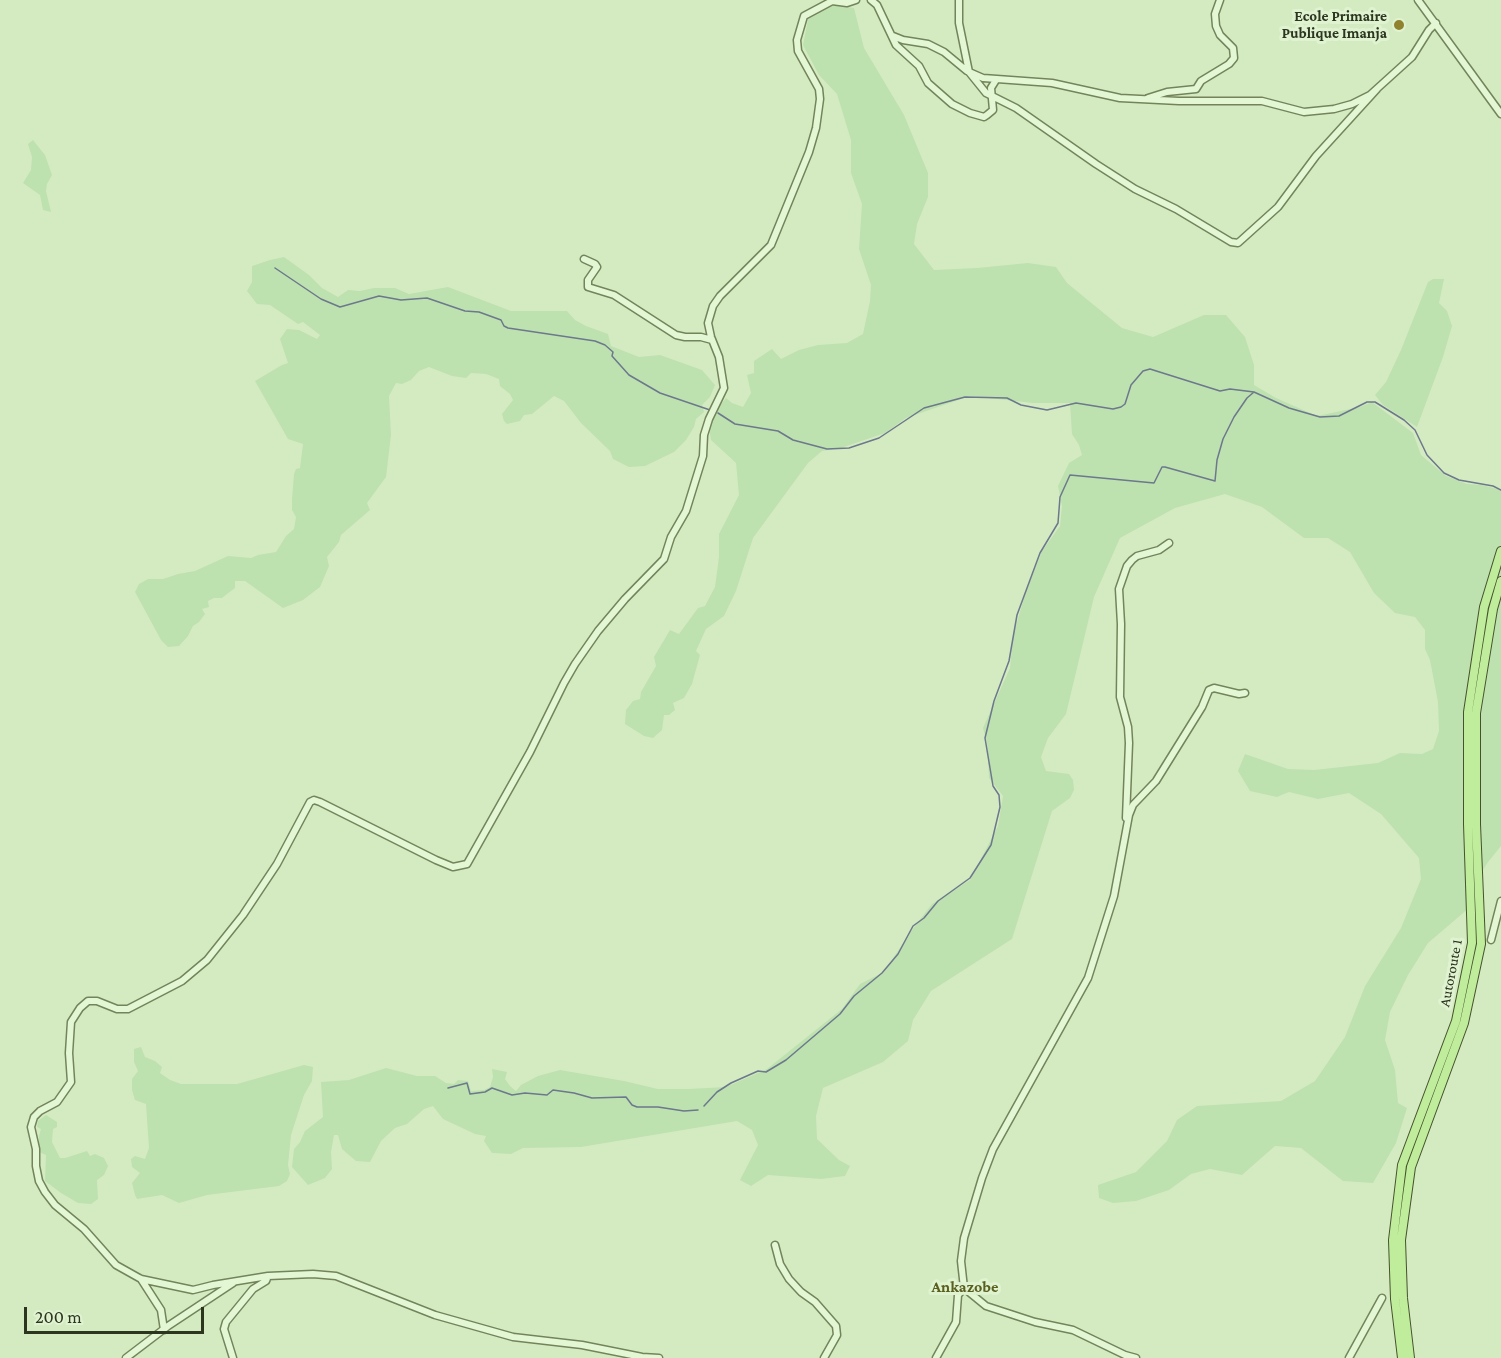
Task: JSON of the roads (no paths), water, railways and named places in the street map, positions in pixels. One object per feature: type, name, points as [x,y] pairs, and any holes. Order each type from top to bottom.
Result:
[{"type":"main road","name":"Autoroute 1","points":[[1402,1358],[1395,1299],[1393,1240],[1402,1165],[1456,1021],[1472,943],[1468,824],[1468,712],[1484,607],[1501,551]]},
{"type":"main road","name":"Autoroute 1","points":[[1410,1358],[1403,1298],[1401,1240],[1411,1167],[1464,1023],[1481,944],[1476,824],[1476,713],[1493,609],[1501,581]]},
{"type":"street","points":[[659,1358],[642,1357],[582,1345],[513,1337],[435,1315],[336,1276],[314,1274],[268,1276],[193,1290],[141,1279],[116,1265],[84,1229],[54,1205],[39,1181],[31,1127],[34,1117],[57,1102],[71,1082],[69,1039],[72,1017],[88,1001],[97,1001],[117,1009],[128,1009],[182,981],[207,960],[243,915],[277,864],[307,806],[314,800],[436,860],[453,867],[467,864],[525,761],[575,664],[598,631],[666,555],[671,537],[686,511],[703,456],[704,435],[724,388],[719,357],[708,323],[713,306],[720,296],[771,245],[812,142],[820,99],[815,79],[798,51],[797,40],[804,16],[832,1],[847,3],[856,0]]},
{"type":"street","points":[[871,0],[877,5],[896,45],[918,66],[928,83],[952,104],[984,117],[993,110],[991,88],[996,80]]},
{"type":"street","points":[[958,0],[959,23],[969,72],[976,84],[991,97],[1016,108],[1135,189],[1176,209],[1231,242],[1238,243],[1278,207],[1316,156],[1377,89],[1412,57],[1436,23]]},
{"type":"street","points":[[1145,99],[1167,92],[1196,88],[1201,81],[1229,64],[1234,58],[1233,48],[1220,35],[1216,26],[1215,14],[1220,0]]},
{"type":"street","points":[[1418,0],[1501,114]]},
{"type":"street","points":[[893,36],[928,44],[944,52],[969,72],[983,78],[1052,83],[1120,98],[1262,101],[1310,112],[1352,104],[1377,89]]},
{"type":"street","points":[[584,259],[596,264],[597,267],[588,280],[588,287],[614,295],[676,335],[712,340]]},
{"type":"street","points":[[1128,822],[1126,818],[1129,743],[1128,727],[1120,697],[1119,589],[1127,566],[1132,560],[1137,556],[1159,550],[1169,543]]},
{"type":"street","points":[[936,1358],[956,1323],[958,1295],[964,1288],[962,1261],[964,1238],[982,1178],[993,1149],[1089,978],[1114,896],[1133,805],[1156,782],[1202,707],[1209,690],[1214,688],[1239,694],[1245,693]]},
{"type":"street","points":[[1491,940],[1501,901]]},
{"type":"street","points":[[775,1245],[780,1264],[789,1279],[815,1302],[836,1326],[837,1335],[824,1358]]},
{"type":"street","points":[[233,1358],[224,1329],[226,1322],[253,1289],[266,1281],[268,1276]]},
{"type":"street","points":[[141,1279],[161,1310],[164,1330]]},
{"type":"street","points":[[126,1358],[235,1282]]},
{"type":"street","points":[[964,1288],[987,1306],[1035,1323],[1073,1330],[1125,1356],[1136,1358]]},
{"type":"street","points":[[1349,1358],[1382,1298]]},
{"type":"waterway","points":[[275,268],[321,299],[340,307],[379,296],[401,300],[427,298],[501,320],[508,328],[595,341],[605,345],[613,352],[612,356],[629,375],[660,393],[710,410]]},
{"type":"waterway","points":[[718,413],[735,424],[778,431],[793,440],[827,449],[849,448],[879,438],[924,408],[965,397],[1007,398],[1021,405],[1047,410],[1076,403],[1113,409],[1125,404],[1131,385],[1143,371],[1150,369],[1220,391],[1230,389],[1254,392]]},
{"type":"waterway","points":[[704,1106],[717,1092],[731,1083],[758,1071],[766,1072],[786,1060],[840,1014],[854,996],[882,973],[898,954],[913,926],[924,918],[938,901],[970,878],[991,845],[1000,807],[999,795],[993,786],[985,738],[994,701],[1009,661],[1017,615],[1040,553],[1058,523],[1060,497],[1070,475],[1154,483],[1162,467],[1165,467],[1215,481],[1217,460],[1223,439],[1234,417],[1254,392],[1289,408],[1320,417],[1339,416],[1367,402],[1375,402],[1404,420],[1415,430],[1427,455],[1444,473],[1459,480],[1493,486],[1501,490]]},
{"type":"waterway","points":[[448,1088],[467,1083],[470,1094],[485,1092],[492,1088],[512,1095],[525,1093],[547,1095],[553,1090],[592,1098],[626,1097],[632,1105],[637,1107],[698,1110]]},
{"type":"place","name":"Ecole Primaire Publique Imanja","points":[[1399,25]]},
{"type":"district","name":"Ankazobe","points":[[965,1287]]}]
